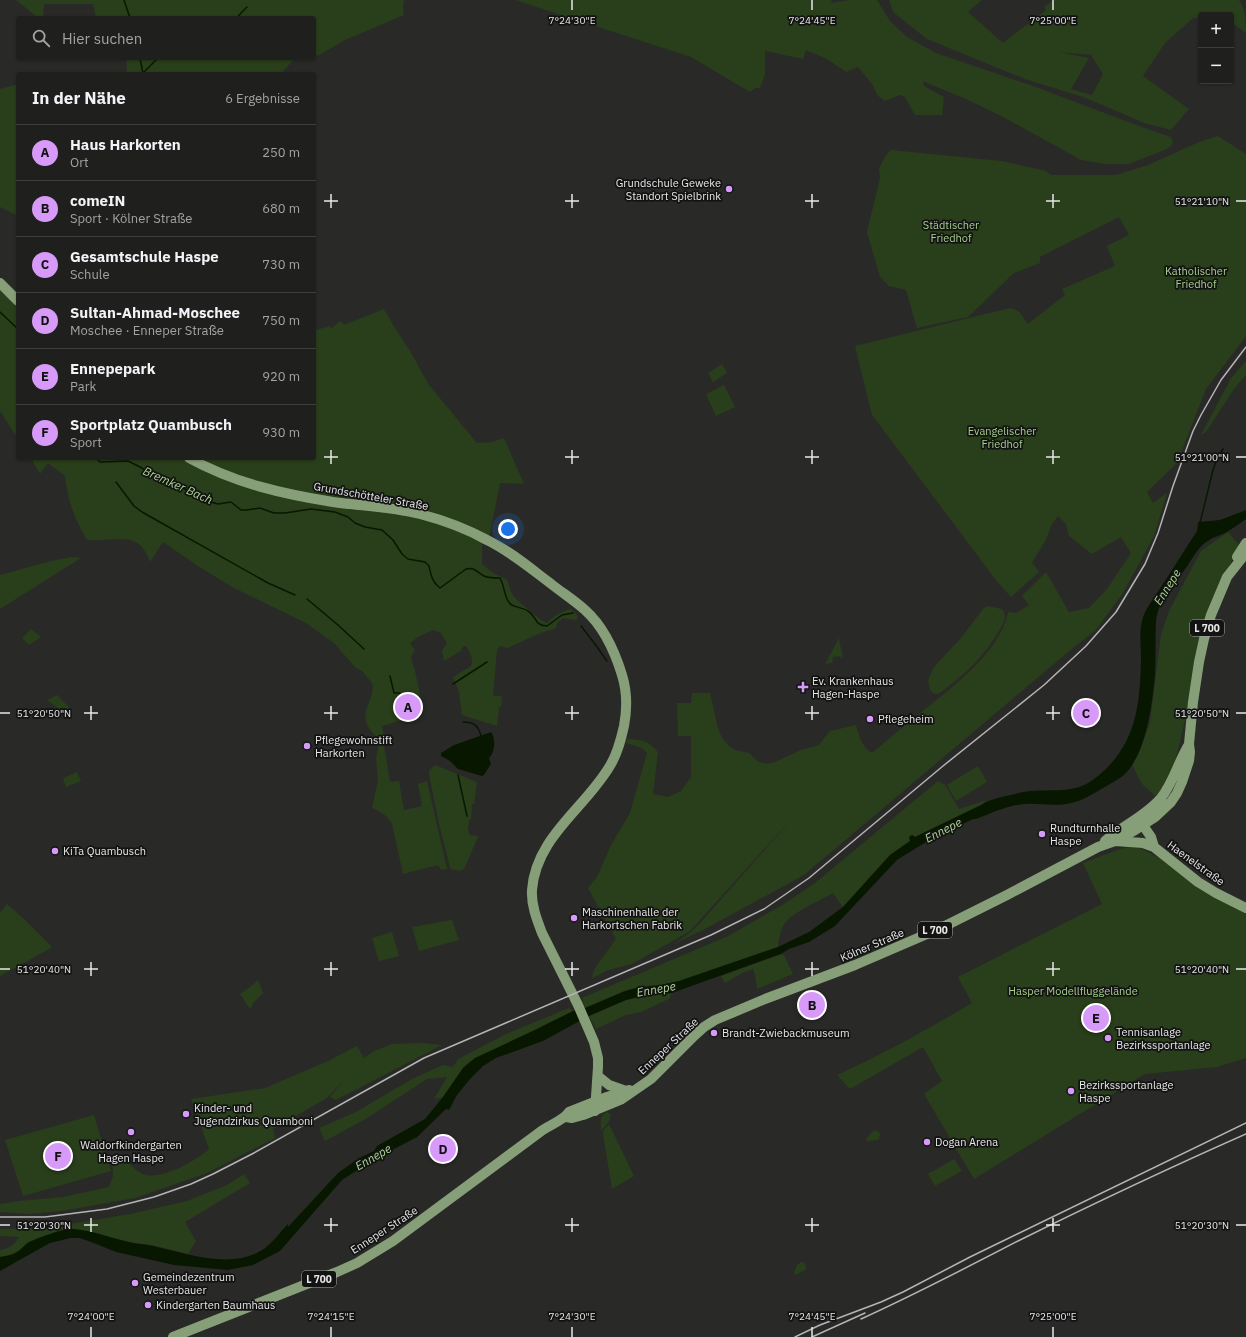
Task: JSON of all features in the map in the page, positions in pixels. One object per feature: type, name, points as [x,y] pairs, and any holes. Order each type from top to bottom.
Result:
[{"type":"main road","points":[[0,283],[16,300]]},
{"type":"main road","name":"Grundschötteler Straße","points":[[193,460],[242,482],[284,493],[420,514],[455,526],[488,540],[516,558],[586,611],[605,635],[617,658],[623,679],[626,704],[622,738],[610,765],[594,788],[558,830],[542,854],[532,891],[537,918],[542,933],[586,1022],[596,1048],[598,1058],[598,1076],[595,1106]]},
{"type":"main road","name":"L 700","points":[[1172,778],[1188,744],[1196,681],[1204,639],[1211,615],[1239,552],[1246,543]]},
{"type":"main road","name":"L 700","points":[[1228,577],[1246,553]]},
{"type":"main road","name":"L 700","points":[[1182,782],[1190,752],[1188,744]]},
{"type":"main road","points":[[1172,778],[1182,782]]},
{"type":"main road","name":"Kölner Straße","points":[[736,1011],[855,965],[922,937],[994,902],[1098,846],[1116,831],[1139,824],[1149,810],[1162,797],[1172,778]]},
{"type":"main road","name":"Kölner Straße","points":[[1098,846],[1115,841],[1139,824],[1159,814],[1171,802],[1182,782]]},
{"type":"main road","name":"Haenelstraße","points":[[1139,824],[1140,836],[1150,845],[1198,882],[1246,908]]},
{"type":"main road","name":"L 700","points":[[1115,841],[1150,845]]},
{"type":"main road","name":"Enneper Straße","points":[[173,1337],[337,1272],[367,1257],[419,1223],[548,1126],[566,1117],[570,1112],[622,1099],[660,1071],[704,1027],[715,1020],[736,1011]]},
{"type":"main road","points":[[598,1076],[609,1085],[626,1090]]},
{"type":"main road","name":"Enneper Straße","points":[[595,1106],[626,1090],[638,1088]]},
{"type":"green space","points":[[16,0],[404,0],[404,15],[345,40],[316,56],[316,16],[96,16],[93,4],[44,4],[43,16],[36,16]]},
{"type":"green space","points":[[515,0],[831,0],[832,3],[848,0],[877,0],[890,21],[907,37],[936,53],[1033,86],[1171,137],[1173,142],[1167,149],[1129,164],[1105,164],[1081,160],[1005,118],[966,99],[923,81],[924,86],[944,97],[942,115],[915,115],[905,97],[900,95],[885,101],[878,96],[872,84],[858,67],[846,72],[827,59],[806,50],[803,59],[765,51],[765,75],[760,88],[755,88],[750,92],[691,57]]},
{"type":"green space","points":[[889,0],[982,0],[968,12],[1003,43],[1046,10],[1044,7],[1054,0],[1239,0],[1246,20],[1246,33],[1234,24],[1234,12],[1198,12],[1198,18],[1193,18],[1165,43],[1143,76],[1189,109],[1171,130],[1144,123],[1086,98],[1025,79],[927,39],[893,12]],"holes":[[[1059,52],[1091,55],[1103,74],[1092,95],[1071,89],[1089,58]]]},
{"type":"green space","points":[[126,60],[293,60],[283,72],[127,72]]},
{"type":"green space","points":[[16,85],[16,215],[0,207],[0,89]]},
{"type":"green space","points":[[1218,136],[1246,154],[1246,336],[1206,389],[1177,463],[1147,492],[1153,503],[1167,493],[1154,536],[1123,593],[1095,631],[1074,647],[804,875],[705,929],[674,944],[691,932],[701,922],[796,814],[690,931],[632,964],[608,970],[591,979],[595,968],[616,939],[588,888],[597,877],[611,845],[630,813],[647,753],[642,748],[626,743],[627,739],[644,741],[658,752],[653,794],[668,797],[681,791],[691,777],[691,736],[678,736],[677,703],[691,703],[692,693],[710,693],[718,728],[722,738],[735,750],[749,753],[759,762],[767,764],[775,762],[801,750],[819,745],[830,731],[856,725],[863,744],[872,753],[959,682],[972,669],[995,642],[1003,627],[1008,612],[1016,613],[1029,605],[1022,596],[1046,572],[1069,612],[1089,608],[1107,589],[1131,553],[1121,537],[1092,554],[1069,536],[1066,524],[1058,516],[1051,526],[1046,540],[1032,562],[1039,572],[1011,597],[996,580],[872,415],[855,346],[1010,308],[1019,312],[1028,324],[1065,295],[1062,289],[1115,266],[1107,246],[1129,235],[1119,217],[1040,257],[1040,263],[1014,273],[968,317],[917,328],[906,290],[889,286],[880,277],[867,232],[880,178],[879,168],[886,155],[891,150],[1002,161],[1046,171],[1051,175],[1116,175],[1148,165],[1199,142]]},
{"type":"green space","points":[[0,283],[16,299],[16,436],[0,411]]},
{"type":"green space","points":[[384,309],[429,385],[477,443],[492,442],[504,438],[524,484],[500,483],[488,540],[482,544],[482,564],[492,572],[507,580],[511,592],[515,598],[544,622],[547,623],[558,614],[571,609],[577,615],[578,618],[575,620],[563,618],[557,623],[556,628],[538,634],[508,648],[500,646],[497,650],[493,696],[502,696],[497,726],[462,715],[459,692],[453,677],[471,666],[471,656],[466,646],[463,646],[461,651],[444,661],[442,651],[447,643],[441,633],[433,630],[418,637],[410,643],[415,650],[411,659],[420,698],[419,708],[417,711],[413,698],[399,702],[403,720],[382,726],[384,736],[379,738],[369,728],[365,715],[372,694],[372,683],[362,671],[355,667],[334,643],[306,623],[232,587],[163,542],[150,562],[142,547],[131,540],[87,540],[72,509],[65,476],[48,463],[40,474],[32,460],[316,460],[316,330],[329,326],[332,328],[340,321],[344,325]]},
{"type":"green space","points":[[1246,361],[1246,375],[1234,389],[1206,432],[1201,435],[1231,378]]},
{"type":"green space","points":[[722,364],[727,373],[713,382],[708,373]]},
{"type":"green space","points":[[724,385],[735,407],[716,416],[706,394]]},
{"type":"green space","points":[[1228,532],[1240,546],[1228,569],[1194,673],[1186,716],[1172,775],[1165,786],[1155,796],[1142,784],[1132,765],[1138,755],[1150,723],[1161,634],[1169,611],[1201,551]]},
{"type":"green space","points":[[71,557],[81,558],[0,609],[0,575]]},
{"type":"green space","points":[[987,606],[1002,609],[1004,612],[1005,618],[1001,628],[985,651],[972,666],[941,692],[937,694],[933,693],[930,690],[928,680],[934,667],[961,638],[983,609]]},
{"type":"green space","points":[[31,629],[41,637],[29,645],[22,638]]},
{"type":"green space","points":[[838,635],[843,658],[840,656],[833,657],[832,663],[825,664],[838,640]]},
{"type":"green space","points":[[57,695],[70,708],[63,712],[47,700]]},
{"type":"green space","points":[[381,743],[384,746],[390,781],[399,781],[404,810],[422,806],[418,784],[427,781],[447,869],[441,870],[438,865],[403,874],[392,824],[384,814],[372,808],[378,780],[376,759],[379,744]]},
{"type":"green space","points":[[435,765],[477,782],[468,830],[469,835],[478,837],[464,869],[460,871],[451,869],[450,867],[439,824],[429,774],[429,771]]},
{"type":"green space","points":[[978,766],[987,782],[956,801],[947,785]]},
{"type":"green space","points":[[77,772],[81,781],[66,787],[63,778]]},
{"type":"green space","points":[[938,781],[945,785],[959,809],[987,800],[981,805],[915,837],[912,835],[910,837],[910,841],[890,855],[843,907],[833,893],[789,919],[782,929],[778,947],[679,981],[661,985],[643,986],[625,991],[585,1008],[582,998],[728,936],[784,904],[815,883]]},
{"type":"green space","name":"Hasper Modellfluggelände","points":[[1129,847],[1140,848],[1157,857],[1158,856],[1246,912],[1246,1058],[1217,1067],[1145,1074],[974,1179],[924,1094],[942,1081],[923,1047],[850,1089],[837,1075],[905,1041],[972,1003],[958,977],[1102,904],[1083,863]]},
{"type":"green space","points":[[7,904],[51,946],[51,948],[0,976],[0,913]]},
{"type":"green space","points":[[452,920],[459,940],[419,951],[412,927]]},
{"type":"green space","points":[[392,932],[399,956],[379,961],[372,938]]},
{"type":"green space","points":[[781,954],[784,955],[793,974],[757,989],[753,969],[742,973],[725,983],[721,976]]},
{"type":"green space","points":[[258,980],[263,993],[254,1002],[250,1009],[240,994]]},
{"type":"green space","points":[[672,993],[669,999],[641,1012],[626,1015],[596,1029],[589,1016],[626,1000],[648,995]]},
{"type":"green space","points":[[569,1008],[573,1011],[469,1062],[463,1068],[443,1097],[434,1099],[447,1077],[427,1079],[364,1120],[325,1141],[319,1128],[356,1112],[412,1079],[443,1065],[453,1067],[458,1059],[506,1034]]},
{"type":"green space","points":[[423,1043],[442,1045],[336,1100],[330,1097],[344,1080],[327,1098],[273,1129],[275,1138],[207,1173],[135,1198],[62,1211],[28,1214],[0,1212],[0,1204],[63,1197],[109,1187],[113,1176],[112,1155],[120,1154],[135,1169],[148,1175],[166,1173],[186,1165],[209,1149],[191,1099],[265,1088],[328,1061],[357,1046],[364,1058],[374,1051],[392,1044]]},
{"type":"green space","points":[[607,1112],[610,1113],[610,1120],[601,1131],[602,1117]]},
{"type":"green space","points":[[94,1115],[111,1171],[23,1196],[5,1140]]},
{"type":"green space","points":[[609,1124],[634,1176],[612,1189],[603,1134],[603,1131]]},
{"type":"green space","points":[[874,1130],[879,1132],[879,1139],[867,1141],[866,1139]]},
{"type":"green space","points":[[954,1159],[962,1171],[935,1186],[928,1174]]},
{"type":"green space","points":[[244,1174],[250,1183],[185,1222],[196,1241],[188,1254],[152,1245],[131,1243],[100,1234],[73,1229],[8,1256],[0,1257],[0,1250],[11,1246],[19,1237],[0,1236],[0,1229],[45,1228],[130,1214],[187,1201],[227,1185]]},
{"type":"green space","points":[[801,1262],[805,1263],[806,1268],[795,1275],[794,1273],[797,1265]]},
{"type":"water","points":[[1246,510],[1246,519],[1199,548],[1160,604],[1156,621],[1155,675],[1150,713],[1144,740],[1133,763],[1126,773],[1115,781],[1075,802],[1060,805],[1019,805],[973,819],[926,842],[897,860],[835,926],[809,942],[789,949],[781,954],[672,993],[648,995],[626,1000],[589,1016],[543,1041],[496,1058],[483,1066],[470,1079],[457,1095],[449,1110],[446,1109],[416,1138],[375,1159],[342,1180],[280,1251],[253,1265],[228,1270],[174,1265],[116,1252],[80,1238],[71,1238],[50,1243],[0,1271],[0,1257],[15,1253],[28,1243],[39,1238],[68,1229],[87,1231],[194,1256],[237,1259],[250,1256],[266,1247],[288,1224],[288,1227],[338,1173],[359,1158],[374,1151],[377,1146],[425,1119],[443,1097],[463,1068],[475,1058],[573,1011],[585,1008],[625,991],[679,981],[778,947],[809,932],[843,907],[890,855],[910,841],[909,837],[912,835],[915,837],[996,798],[1030,791],[1071,789],[1087,784],[1108,767],[1119,753],[1127,740],[1133,725],[1139,693],[1141,626],[1147,609],[1197,531],[1198,522],[1220,520]]},
{"type":"water","points":[[491,732],[494,738],[494,749],[489,758],[491,764],[482,776],[458,769],[450,761],[441,756],[441,753],[454,745]]},
{"type":"waterway","points":[[124,0],[129,16]]},
{"type":"waterway","points":[[239,16],[247,7]]},
{"type":"waterway","points":[[140,60],[143,72]]},
{"type":"waterway","points":[[144,72],[156,60]]},
{"type":"waterway","name":"Bremker Bach","points":[[0,312],[16,327]]},
{"type":"waterway","name":"Ennepe","points":[[1200,523],[1213,470],[1223,449]]},
{"type":"waterway","name":"Bremker Bach","points":[[98,460],[100,462],[128,461],[142,468],[154,477],[176,483],[186,490],[204,497],[211,502],[218,504],[231,502],[241,510],[260,508],[274,513],[285,513],[311,509],[335,512],[348,517],[355,523],[365,527],[382,530],[393,540],[402,554],[408,559],[425,562],[429,566],[434,581],[440,588],[466,569],[472,569],[486,577],[500,578],[509,602],[514,606],[525,609],[531,613],[539,624],[547,626],[562,615],[573,613]]},
{"type":"waterway","points":[[116,482],[134,506],[142,512],[268,583],[295,595]]},
{"type":"waterway","points":[[307,599],[364,649]]},
{"type":"waterway","name":"Bremker Bach","points":[[581,626],[607,661]]},
{"type":"waterway","points":[[453,684],[487,662]]},
{"type":"waterway","points":[[390,676],[394,693],[400,693]]},
{"type":"waterway","points":[[463,722],[475,725],[481,736]]},
{"type":"waterway","points":[[458,775],[467,816]]},
{"type":"railway","points":[[0,1217],[45,1217],[107,1209],[154,1197],[191,1184],[252,1154],[424,1058],[711,935],[764,909],[809,878],[943,766],[1044,685],[1086,646],[1116,612],[1145,564],[1158,533],[1193,431],[1221,380],[1246,347]]},
{"type":"railway","points":[[795,1337],[820,1325],[903,1292],[970,1257],[1246,1123]]},
{"type":"railway","points":[[861,1319],[920,1291],[1074,1213],[1246,1134]]},
{"type":"railway","points":[[812,1337],[865,1313]]},
{"type":"place","name":"Grundschule Geweke Standort Spielbrink","points":[[729,189]]},
{"type":"place","name":"Ev. Krankenhaus Hagen-Haspe","points":[[803,687]]},
{"type":"place","name":"Haus Harkorten","points":[[408,707]]},
{"type":"place","name":"Gesamtschule Haspe","points":[[1086,713]]},
{"type":"place","name":"Pflegeheim","points":[[870,719]]},
{"type":"place","name":"Pflegewohnstift Harkorten","points":[[307,746]]},
{"type":"place","name":"Rundturnhalle Haspe","points":[[1042,834]]},
{"type":"place","name":"KiTa Quambusch","points":[[55,851]]},
{"type":"place","name":"Maschinenhalle der Harkortschen Fabrik","points":[[574,918]]},
{"type":"place","name":"comeIN","points":[[812,1005]]},
{"type":"place","name":"Ennepepark","points":[[1096,1018]]},
{"type":"place","name":"Brandt-Zwiebackmuseum","points":[[714,1033]]},
{"type":"place","name":"Tennisanlage Bezirkssportanlage","points":[[1108,1038]]},
{"type":"place","name":"Bezirkssportanlage Haspe","points":[[1071,1091]]},
{"type":"place","name":"Kinder- und Jugendzirkus Quamboni","points":[[186,1114]]},
{"type":"place","name":"Waldorfkindergarten Hagen Haspe","points":[[131,1132]]},
{"type":"place","name":"Dogan Arena","points":[[927,1142]]},
{"type":"place","name":"Sultan-Ahmad-Moschee","points":[[443,1149]]},
{"type":"place","name":"Sportplatz Quambusch","points":[[58,1156]]},
{"type":"place","name":"Gemeindezentrum Westerbauer","points":[[135,1283]]},
{"type":"place","name":"Kindergarten Baumhaus","points":[[148,1305]]},
{"type":"park label","name":"Städtischer Friedhof","points":[[951,231]]},
{"type":"park label","name":"Katholischer Friedhof","points":[[1196,277]]},
{"type":"park label","name":"Evangelischer Friedhof","points":[[1002,437]]}]
